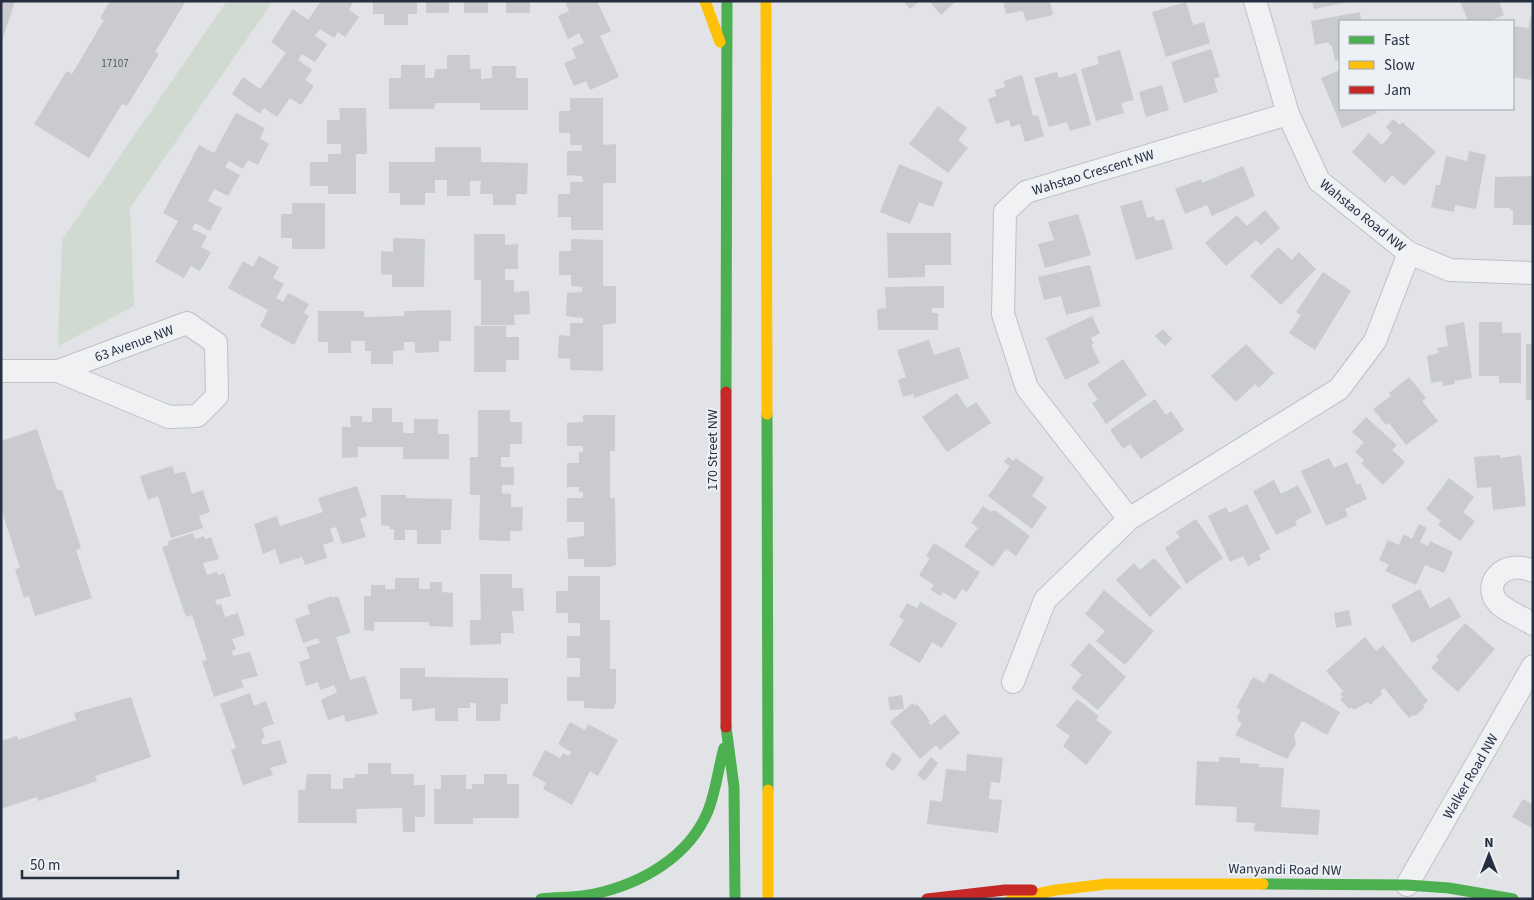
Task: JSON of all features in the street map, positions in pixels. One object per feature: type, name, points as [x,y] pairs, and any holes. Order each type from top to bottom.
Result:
[{"type":"main road","points":[[705,1],[727,62]]},
{"type":"main road","name":"170 Street NW","points":[[727,1],[726,736],[734,787],[735,899]]},
{"type":"main road","points":[[766,1],[768,899]]},
{"type":"main road","points":[[541,899],[594,894],[643,878],[677,855],[691,838],[708,811],[726,736]]},
{"type":"main road","name":"Wanyandi Road NW","points":[[1012,899],[1056,890],[1107,884],[1407,885],[1449,888],[1513,899]]},
{"type":"main road","name":"Wanyandi Road NW","points":[[927,899],[1005,890],[1056,890]]},
{"type":"street","name":"Wahstao Road NW","points":[[1255,1],[1288,114],[1319,181],[1409,253],[1450,270],[1533,272]]},
{"type":"street","name":"Wahstao Crescent NW","points":[[1129,518],[1027,388],[1003,314],[1005,212],[1026,192],[1288,114]]},
{"type":"street","points":[[1013,682],[1044,600],[1129,518],[1339,389],[1375,342],[1409,253]]},
{"type":"street","name":"63 Avenue NW","points":[[1,371],[58,371],[187,323],[216,343],[217,396],[197,416],[169,417],[58,371]]},
{"type":"street","points":[[1533,571],[1514,566],[1506,568],[1497,575],[1494,584],[1494,595],[1500,604],[1533,624]]},
{"type":"street","name":"Walker Road NW","points":[[1407,885],[1533,666]]},
{"type":"shaded area","points":[[227,1],[273,1],[130,208],[134,306],[58,346],[62,240]]},
{"type":"building","points":[[1,1],[15,1],[2,41],[1,41]]},
{"type":"building","points":[[110,1],[186,1],[155,52],[159,54],[127,106],[122,104],[89,158],[34,124],[67,71],[72,74],[104,20],[100,18]]},
{"type":"building","points":[[321,1],[354,1],[349,10],[359,17],[345,37],[338,32],[334,38],[320,29],[315,36],[327,44],[315,62],[302,54],[298,60],[312,70],[305,80],[314,86],[301,105],[290,98],[277,117],[264,108],[260,114],[232,94],[243,77],[260,89],[286,53],[271,42],[293,9],[308,20]]},
{"type":"building","points":[[373,1],[417,1],[417,14],[408,14],[408,25],[384,25],[384,14],[373,14]]},
{"type":"building","points":[[426,1],[449,1],[449,13],[426,13]]},
{"type":"building","points":[[464,1],[488,1],[488,13],[464,13]]},
{"type":"building","points":[[506,1],[530,1],[530,13],[506,13]]},
{"type":"building","points":[[565,1],[597,1],[611,31],[600,36],[619,77],[590,90],[586,81],[574,86],[564,63],[576,58],[572,48],[584,43],[579,33],[568,39],[558,16],[569,11]]},
{"type":"building","points":[[903,1],[920,1],[910,9]]},
{"type":"building","points":[[929,1],[956,1],[941,15]]},
{"type":"building","points":[[1003,1],[1050,1],[1053,15],[1026,21],[1023,11],[1006,14]]},
{"type":"building","points":[[1312,1],[1348,1],[1348,2],[1314,9]]},
{"type":"building","points":[[1460,1],[1499,1],[1504,15],[1492,20],[1468,20]]},
{"type":"building","points":[[1186,2],[1193,25],[1204,22],[1210,43],[1166,57],[1152,12]]},
{"type":"building","points":[[1360,12],[1361,20],[1339,20],[1339,60],[1335,61],[1332,45],[1329,45],[1329,42],[1315,45],[1311,21]]},
{"type":"building","points":[[1530,17],[1533,17],[1533,80],[1514,77],[1514,26],[1529,28]]},
{"type":"building","points":[[1211,49],[1220,77],[1214,79],[1218,92],[1184,103],[1171,62]]},
{"type":"building","points":[[1120,50],[1134,100],[1121,103],[1124,113],[1096,121],[1081,69],[1099,64],[1097,57]]},
{"type":"building","points":[[447,55],[470,55],[470,69],[481,69],[481,79],[492,78],[492,66],[516,66],[516,78],[528,78],[528,110],[480,110],[480,103],[435,103],[434,109],[389,109],[389,78],[401,78],[401,65],[425,65],[425,78],[434,78],[435,69],[447,69]]},
{"type":"building","points":[[1339,70],[1339,110],[1376,110],[1377,113],[1342,128],[1321,78]]},
{"type":"building","points":[[1057,72],[1059,78],[1076,73],[1091,125],[1070,131],[1067,122],[1049,127],[1034,78]]},
{"type":"building","points":[[1022,75],[1033,116],[1038,115],[1044,136],[1025,142],[1020,124],[1011,127],[1009,120],[996,124],[988,99],[996,96],[995,90],[1005,87],[1004,81]]},
{"type":"building","points":[[1162,85],[1169,110],[1146,117],[1139,92]]},
{"type":"building","points":[[570,98],[603,98],[603,145],[616,144],[616,183],[603,183],[603,230],[571,230],[571,217],[558,217],[558,194],[570,194],[570,182],[583,182],[582,176],[567,175],[567,151],[582,151],[582,145],[570,145],[570,133],[559,133],[559,111],[570,111]]},
{"type":"building","points":[[938,106],[967,128],[958,140],[968,148],[948,173],[909,144]]},
{"type":"building","points":[[339,108],[366,108],[367,154],[356,154],[356,194],[328,194],[328,186],[310,186],[310,162],[328,162],[328,154],[341,154],[341,144],[327,144],[327,120],[340,120]]},
{"type":"building","points":[[236,113],[265,128],[260,138],[269,144],[258,165],[248,160],[243,169],[229,161],[225,167],[240,175],[228,196],[214,189],[208,201],[222,208],[210,231],[195,223],[192,229],[207,236],[201,247],[211,252],[200,271],[191,266],[184,278],[155,262],[178,221],[163,213],[199,145],[214,153]]},
{"type":"building","points":[[1393,119],[1400,125],[1402,122],[1436,152],[1404,186],[1392,175],[1385,183],[1352,152],[1369,133],[1382,145],[1392,133],[1386,127]]},
{"type":"building","points":[[435,147],[481,147],[481,162],[528,163],[527,194],[516,194],[516,205],[493,205],[493,194],[480,194],[481,181],[470,181],[470,196],[447,196],[447,180],[435,180],[435,193],[425,193],[425,205],[400,205],[400,193],[389,193],[389,162],[435,162]]},
{"type":"building","points":[[1469,151],[1486,155],[1476,209],[1455,205],[1454,212],[1431,207],[1436,185],[1440,185],[1446,156],[1467,161]]},
{"type":"building","points":[[899,164],[943,182],[933,207],[919,202],[910,224],[880,212]]},
{"type":"building","points":[[1243,166],[1255,196],[1212,216],[1207,205],[1185,214],[1175,189],[1201,179],[1202,183]]},
{"type":"building","points":[[1533,176],[1533,225],[1513,225],[1513,210],[1510,210],[1510,208],[1494,208],[1495,177]]},
{"type":"building","points":[[1142,200],[1147,218],[1154,216],[1156,221],[1164,219],[1173,249],[1136,260],[1120,206]]},
{"type":"building","points":[[292,203],[325,203],[325,249],[292,249],[292,238],[281,238],[281,214],[292,214]]},
{"type":"building","points":[[1265,210],[1280,228],[1261,245],[1256,240],[1226,266],[1205,243],[1237,215],[1247,226]]},
{"type":"building","points":[[1078,214],[1091,255],[1045,268],[1038,244],[1054,240],[1048,222]]},
{"type":"building","points":[[887,233],[951,233],[951,265],[925,265],[925,277],[888,278]]},
{"type":"building","points":[[474,234],[505,234],[505,245],[518,244],[518,269],[505,269],[505,280],[514,280],[514,292],[529,291],[530,314],[514,315],[515,325],[481,325],[481,280],[474,280]]},
{"type":"building","points":[[393,238],[425,239],[424,287],[392,287],[392,275],[381,274],[381,251],[393,252]]},
{"type":"building","points":[[571,239],[603,240],[603,286],[616,286],[616,323],[603,325],[603,371],[570,370],[570,359],[558,358],[559,335],[570,336],[570,323],[583,323],[583,318],[566,316],[567,293],[582,292],[582,287],[571,286],[571,275],[559,275],[559,251],[571,251]]},
{"type":"building","points":[[1278,247],[1292,260],[1299,252],[1316,269],[1281,305],[1250,276]]},
{"type":"building","points":[[259,256],[279,267],[273,278],[284,284],[276,298],[283,302],[288,293],[309,304],[304,313],[309,316],[294,345],[260,326],[268,310],[228,288],[243,261],[253,267]]},
{"type":"building","points":[[1090,265],[1101,306],[1066,315],[1061,296],[1044,300],[1038,277]]},
{"type":"building","points":[[1323,272],[1351,291],[1315,350],[1289,333],[1301,315],[1296,312]]},
{"type":"building","points":[[944,286],[944,308],[932,308],[932,313],[938,313],[938,330],[878,330],[877,309],[886,308],[885,287]]},
{"type":"building","points":[[451,310],[451,341],[439,341],[439,352],[415,353],[415,342],[404,342],[404,350],[393,351],[393,364],[371,364],[371,351],[365,351],[365,341],[351,341],[351,353],[328,353],[328,342],[318,342],[318,311],[364,311],[364,317],[404,316],[404,311]]},
{"type":"building","points":[[1092,316],[1100,333],[1091,338],[1094,344],[1091,345],[1100,363],[1065,380],[1046,338]]},
{"type":"building","points":[[1464,322],[1472,378],[1454,381],[1455,384],[1443,386],[1442,381],[1431,383],[1427,356],[1439,353],[1437,348],[1448,346],[1445,326]]},
{"type":"building","points":[[1479,322],[1502,322],[1502,333],[1521,333],[1521,383],[1499,383],[1499,376],[1479,376]]},
{"type":"building","points":[[474,326],[506,326],[506,337],[519,337],[519,360],[506,360],[506,372],[474,372]]},
{"type":"building","points":[[1163,329],[1172,339],[1165,346],[1155,336]]},
{"type":"building","points":[[929,340],[934,355],[959,347],[969,378],[914,398],[913,394],[903,397],[898,380],[906,377],[897,350]]},
{"type":"building","points":[[1246,344],[1274,373],[1259,388],[1255,384],[1236,402],[1211,376]]},
{"type":"building","points":[[1526,344],[1533,344],[1533,400],[1526,400]]},
{"type":"building","points":[[1123,359],[1147,395],[1106,424],[1092,403],[1098,400],[1087,384]]},
{"type":"building","points":[[1409,377],[1426,398],[1422,401],[1438,421],[1406,445],[1389,423],[1386,425],[1373,409],[1391,396],[1389,393]]},
{"type":"building","points":[[957,393],[967,408],[976,402],[991,423],[947,452],[922,417]]},
{"type":"building","points":[[1155,399],[1166,415],[1171,411],[1184,430],[1141,459],[1130,444],[1123,449],[1110,430]]},
{"type":"building","points":[[372,408],[392,408],[392,422],[403,422],[403,433],[414,433],[414,419],[438,419],[438,434],[449,434],[449,459],[403,459],[403,447],[358,447],[358,457],[342,458],[342,427],[351,427],[350,416],[362,416],[362,422],[372,422]]},
{"type":"building","points":[[478,410],[510,410],[510,422],[522,422],[522,444],[510,444],[510,457],[501,457],[501,467],[514,467],[514,485],[502,485],[502,493],[511,494],[511,507],[523,507],[522,531],[510,531],[510,541],[479,540],[480,495],[470,495],[470,457],[478,457]]},
{"type":"building","points":[[583,415],[615,415],[615,451],[610,451],[610,498],[615,498],[616,565],[610,567],[584,567],[584,559],[568,559],[567,538],[584,536],[584,522],[567,522],[567,498],[583,498],[583,492],[579,492],[579,487],[567,487],[567,463],[579,463],[579,452],[583,452],[583,446],[567,446],[567,423],[583,422]]},
{"type":"building","points":[[1366,417],[1397,445],[1392,450],[1405,462],[1383,485],[1361,463],[1364,460],[1355,452],[1364,442],[1352,432]]},
{"type":"building","points":[[37,429],[57,490],[62,490],[81,548],[76,550],[92,598],[35,616],[29,596],[24,598],[15,569],[20,568],[1,508],[1,441]]},
{"type":"building","points":[[1500,455],[1500,458],[1521,455],[1526,506],[1493,510],[1491,487],[1477,488],[1474,457]]},
{"type":"building","points":[[1008,457],[1013,461],[1016,458],[1044,478],[1032,496],[1047,507],[1032,529],[988,496],[1010,466],[1004,462]]},
{"type":"building","points":[[1329,458],[1334,468],[1347,462],[1357,485],[1360,483],[1367,499],[1345,509],[1348,516],[1326,526],[1301,471]]},
{"type":"building","points":[[172,466],[175,474],[185,471],[192,494],[203,490],[210,512],[199,516],[203,528],[171,538],[158,496],[148,500],[140,476]]},
{"type":"building","points":[[1449,478],[1474,497],[1463,512],[1475,521],[1460,541],[1438,525],[1441,521],[1426,509]]},
{"type":"building","points":[[1274,480],[1281,494],[1298,485],[1312,512],[1295,521],[1297,525],[1276,535],[1253,491]]},
{"type":"building","points":[[357,486],[367,516],[360,519],[366,537],[342,544],[336,527],[330,529],[334,541],[323,545],[327,558],[305,565],[302,557],[280,564],[275,549],[263,554],[254,524],[277,516],[280,526],[323,512],[318,498]]},
{"type":"building","points":[[381,495],[406,495],[406,498],[452,499],[451,530],[441,530],[441,544],[417,544],[417,530],[405,530],[405,540],[394,540],[394,529],[390,529],[390,526],[381,525]]},
{"type":"building","points":[[1247,504],[1270,549],[1259,555],[1261,559],[1248,566],[1243,556],[1230,562],[1208,516],[1226,507],[1229,513]]},
{"type":"building","points":[[983,506],[990,511],[996,511],[1030,536],[1016,556],[1006,549],[993,567],[964,546],[978,528],[971,523]]},
{"type":"building","points":[[1196,519],[1223,558],[1186,584],[1165,548],[1180,537],[1176,532]]},
{"type":"building","points":[[1419,524],[1427,528],[1420,542],[1428,546],[1430,541],[1453,552],[1444,573],[1425,565],[1416,585],[1385,571],[1389,565],[1379,560],[1388,540],[1399,545],[1404,534],[1412,539]]},
{"type":"building","points":[[193,533],[195,539],[204,536],[205,539],[211,537],[219,559],[203,563],[207,575],[217,572],[218,575],[224,573],[231,596],[215,600],[217,605],[221,604],[225,617],[238,613],[245,635],[232,639],[236,649],[232,651],[233,656],[250,652],[258,676],[241,680],[244,687],[214,697],[202,661],[207,660],[192,615],[186,617],[162,547],[169,545],[168,541]]},
{"type":"building","points":[[934,543],[980,572],[967,592],[962,589],[955,600],[943,592],[940,596],[931,590],[934,585],[919,575],[930,558],[926,556]]},
{"type":"building","points":[[1154,558],[1181,587],[1150,617],[1116,580],[1134,563],[1140,570]]},
{"type":"building","points":[[480,574],[512,574],[512,588],[523,588],[524,611],[512,611],[514,633],[501,633],[501,644],[470,645],[470,620],[481,620]]},
{"type":"building","points":[[568,576],[600,576],[600,620],[610,620],[610,669],[616,669],[616,702],[613,709],[584,708],[584,701],[567,701],[567,677],[580,677],[580,658],[567,658],[567,636],[580,636],[580,623],[568,623],[568,613],[556,613],[556,591],[568,591]]},
{"type":"building","points":[[395,578],[419,578],[419,589],[430,589],[430,582],[442,582],[442,592],[453,593],[453,627],[429,626],[429,622],[374,622],[374,631],[364,630],[364,596],[371,596],[371,585],[385,585],[385,589],[395,589]]},
{"type":"building","points":[[1420,589],[1430,608],[1450,597],[1461,617],[1412,643],[1391,605]]},
{"type":"building","points":[[1104,590],[1154,631],[1125,665],[1096,641],[1105,631],[1085,614]]},
{"type":"building","points":[[332,596],[333,598],[338,596],[351,633],[336,637],[350,680],[365,676],[378,714],[346,722],[344,715],[328,720],[321,700],[337,692],[334,685],[320,690],[318,682],[306,686],[299,662],[310,658],[306,647],[320,643],[318,638],[303,643],[295,619],[310,614],[307,605]]},
{"type":"building","points":[[920,602],[957,623],[942,648],[932,642],[920,663],[889,645],[904,620],[899,617],[907,603],[917,608]]},
{"type":"building","points":[[1349,610],[1352,625],[1336,628],[1334,613]]},
{"type":"building","points":[[1465,623],[1495,649],[1458,692],[1431,668],[1439,659],[1436,657]]},
{"type":"building","points":[[1365,637],[1376,651],[1383,645],[1428,701],[1423,705],[1425,707],[1415,716],[1413,715],[1409,718],[1384,688],[1380,691],[1382,694],[1370,705],[1368,702],[1354,710],[1351,707],[1349,709],[1340,699],[1343,697],[1340,694],[1343,691],[1326,671]]},
{"type":"building","points":[[1089,643],[1126,677],[1098,710],[1071,688],[1082,675],[1070,665]]},
{"type":"building","points":[[400,668],[425,668],[425,677],[508,678],[508,704],[501,704],[500,721],[476,721],[476,703],[470,703],[470,708],[458,708],[458,721],[435,721],[435,708],[412,711],[412,699],[400,699]]},
{"type":"building","points":[[1270,673],[1340,712],[1327,735],[1302,721],[1294,735],[1296,744],[1287,759],[1235,735],[1242,723],[1238,721],[1237,717],[1241,710],[1236,708],[1253,677],[1264,683]]},
{"type":"building","points":[[250,693],[254,706],[266,701],[274,724],[262,728],[265,738],[261,740],[263,745],[280,740],[287,763],[270,768],[273,775],[243,785],[231,750],[236,748],[220,704]]},
{"type":"building","points":[[902,695],[904,709],[890,710],[888,697]]},
{"type":"building","points":[[131,697],[151,757],[95,776],[97,781],[38,801],[37,797],[1,809],[1,741],[17,736],[18,740],[76,720],[74,713]]},
{"type":"building","points":[[1077,699],[1099,716],[1096,720],[1112,732],[1086,765],[1063,746],[1070,736],[1056,726]]},
{"type":"building","points":[[913,703],[915,706],[917,704],[931,725],[945,714],[960,733],[940,750],[936,745],[920,759],[890,722]]},
{"type":"building","points":[[570,722],[585,730],[588,724],[618,740],[598,776],[590,771],[572,805],[543,789],[546,783],[532,775],[545,750],[560,758],[563,753],[569,756],[571,752],[558,744]]},
{"type":"building","points":[[893,752],[902,759],[893,771],[885,765]]},
{"type":"building","points":[[967,754],[1003,758],[1000,783],[991,782],[989,799],[1002,800],[998,833],[927,824],[930,800],[942,802],[946,769],[966,771]]},
{"type":"building","points":[[931,757],[938,763],[925,781],[917,775]]},
{"type":"building","points":[[1219,757],[1240,758],[1240,763],[1259,764],[1259,767],[1284,768],[1281,807],[1320,810],[1318,835],[1254,831],[1255,823],[1236,822],[1237,807],[1195,805],[1197,761],[1219,762]]},
{"type":"building","points":[[368,763],[391,763],[391,774],[414,774],[414,785],[425,785],[425,817],[415,817],[415,832],[403,832],[402,808],[356,809],[357,823],[298,823],[298,790],[305,790],[307,774],[331,774],[331,789],[343,789],[343,778],[355,778],[355,774],[368,774]]},
{"type":"building","points":[[484,774],[507,774],[507,784],[519,784],[519,818],[473,818],[473,824],[434,824],[434,789],[441,789],[441,775],[466,775],[466,789],[472,789],[472,784],[484,784]]},
{"type":"building","points":[[1523,799],[1533,805],[1533,829],[1512,817]]},
{"type":"traffic: fast","points":[[726,392],[727,1]]},
{"type":"traffic: fast","points":[[767,414],[768,790]]},
{"type":"traffic: fast","points":[[726,727],[734,787],[735,899]]},
{"type":"traffic: fast","points":[[541,899],[581,896],[612,889],[646,875],[676,855],[700,827],[708,811],[724,748]]},
{"type":"traffic: fast","points":[[1263,884],[1407,885],[1449,888],[1513,899]]},
{"type":"traffic: slow","points":[[705,1],[720,42]]},
{"type":"traffic: slow","points":[[766,1],[767,414]]},
{"type":"traffic: slow","points":[[768,790],[768,899]]},
{"type":"traffic: slow","points":[[1011,899],[1056,890],[1107,884],[1263,884]]},
{"type":"traffic: jam","points":[[726,392],[726,727]]},
{"type":"traffic: jam","points":[[927,899],[1005,890],[1032,890]]}]
